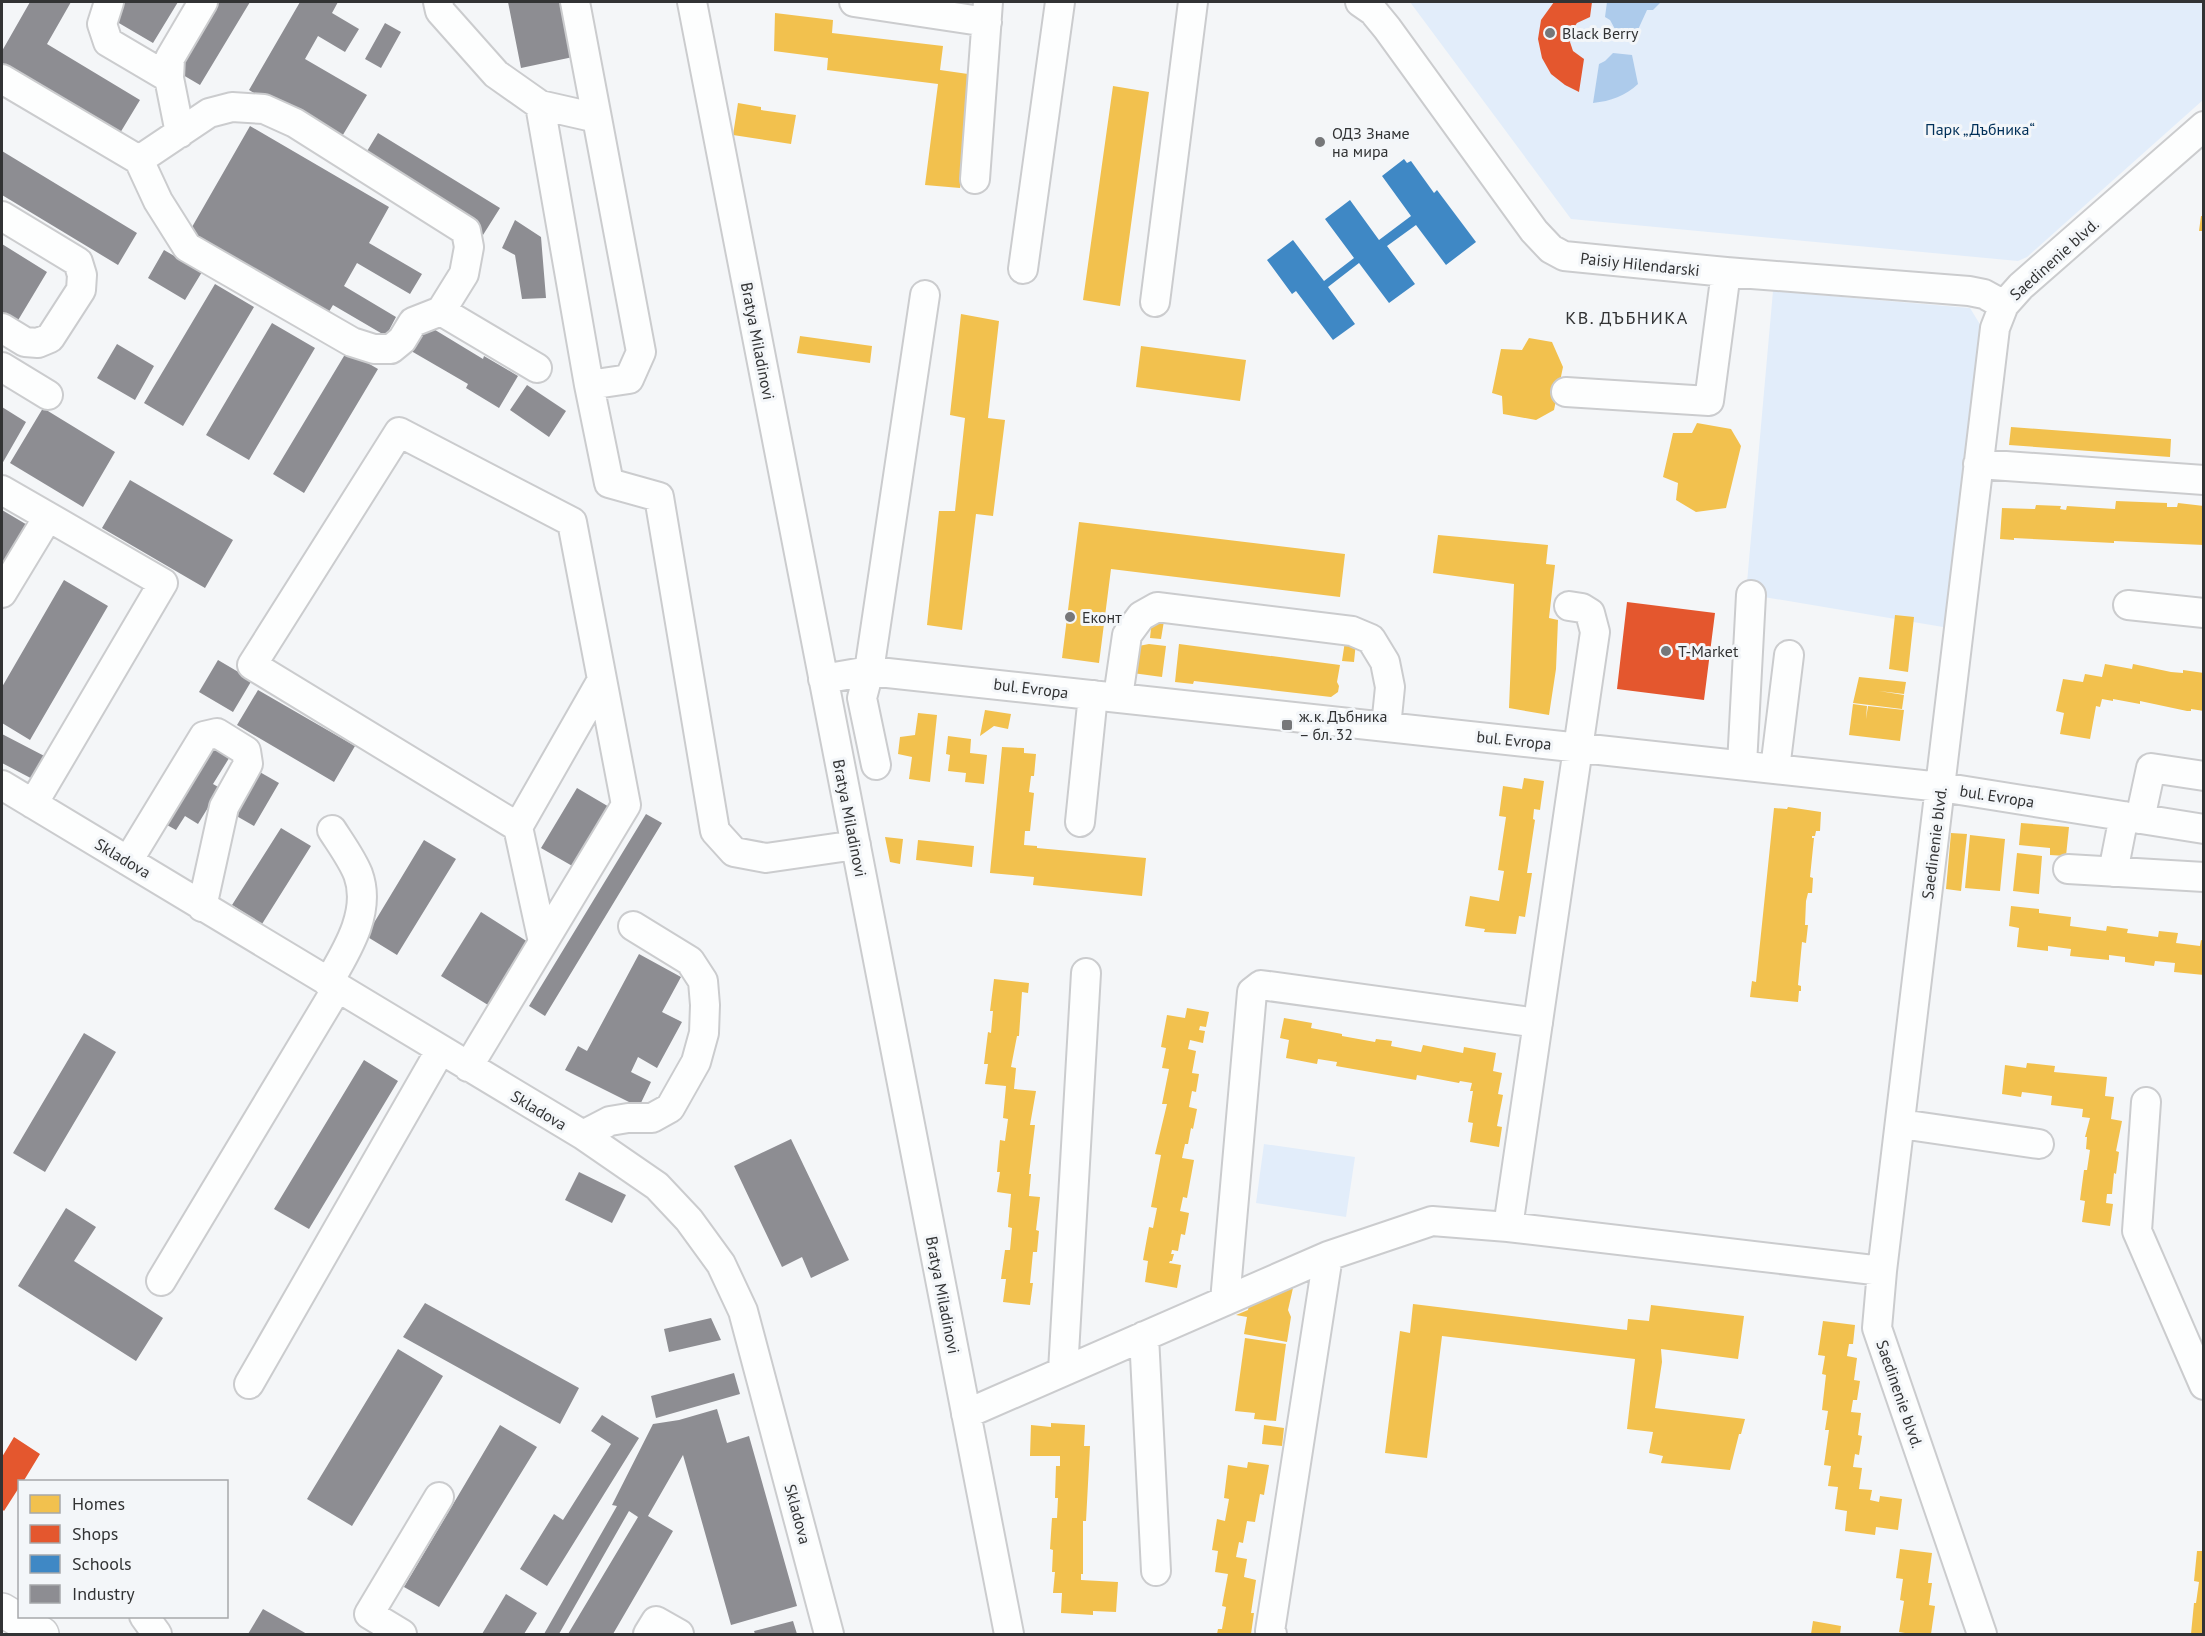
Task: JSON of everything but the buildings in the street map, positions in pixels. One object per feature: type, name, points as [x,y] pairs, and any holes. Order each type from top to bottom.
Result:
[{"type":"main road","points":[[2,1610],[42,1635]]},
{"type":"street","points":[[109,2],[102,24],[108,42],[169,78]]},
{"type":"street","points":[[180,133],[169,78],[171,58],[203,2]]},
{"type":"street","points":[[438,2],[440,11],[496,74],[540,105],[597,118]]},
{"type":"street","points":[[575,2],[641,352],[629,379],[589,386]]},
{"type":"street","name":"Bratya Miladinovi","points":[[692,2],[1009,1635]]},
{"type":"street","points":[[855,2],[988,12],[975,179]]},
{"type":"street","points":[[1023,269],[1060,2]]},
{"type":"street","points":[[1155,302],[1193,2]]},
{"type":"street","name":"Paisiy Hilendarski","points":[[1360,2],[1373,11],[1387,28],[1534,231],[1551,249],[1564,256],[1726,272],[1970,291],[1984,294],[2004,305]]},
{"type":"street","points":[[2,79],[139,160],[158,201],[187,247],[352,342],[374,349],[391,349],[402,340],[413,322],[441,311],[464,274],[469,247],[466,231],[295,123],[264,109],[232,107],[209,113],[139,160]]},
{"type":"street","points":[[540,105],[589,386],[609,483],[659,497],[715,831],[734,852],[766,858],[856,845]]},
{"type":"street","name":"Saedinenie blvd.","points":[[1982,1635],[1877,1328],[1995,328],[2004,305],[2022,286],[2204,126]]},
{"type":"street","points":[[2,216],[78,262],[82,275],[81,290],[50,338],[38,343],[25,342],[2,328]]},
{"type":"street","points":[[1566,392],[1709,401],[1726,272]]},
{"type":"street","points":[[876,765],[862,698],[869,671],[925,295]]},
{"type":"street","points":[[441,311],[537,368]]},
{"type":"street","points":[[2,367],[48,395]]},
{"type":"street","points":[[468,1067],[626,805],[572,522],[399,432],[252,665],[518,827]]},
{"type":"street","points":[[1978,464],[2204,480]]},
{"type":"street","points":[[2,490],[163,583],[33,804]]},
{"type":"street","points":[[2,593],[48,517]]},
{"type":"street","points":[[1742,765],[1751,595]]},
{"type":"street","points":[[2128,605],[2204,612]]},
{"type":"street","points":[[1508,1227],[1595,632],[1590,613],[1582,608],[1569,606]]},
{"type":"street","points":[[1080,822],[1105,696],[1127,635],[1141,616],[1158,607],[1352,631],[1371,639],[1385,662],[1390,687],[1386,727]]},
{"type":"street","points":[[1775,769],[1790,655]]},
{"type":"street","name":"bul. Evropa","points":[[823,679],[869,671],[1578,747],[1941,787],[2204,830]]},
{"type":"street","points":[[543,942],[518,827],[602,680]]},
{"type":"street","points":[[128,861],[204,736],[217,733],[246,751],[248,764],[224,807],[202,907]]},
{"type":"street","points":[[2113,872],[2151,768],[2204,776]]},
{"type":"street","name":"Skladova","points":[[2,785],[582,1135],[657,1186],[689,1220],[720,1264],[746,1321],[829,1635]]},
{"type":"street","points":[[161,1281],[332,986],[351,944],[362,897],[358,874],[332,830]]},
{"type":"street","points":[[2068,869],[2204,877]]},
{"type":"street","points":[[582,1135],[609,1121],[652,1118],[670,1108],[696,1062],[704,1034],[703,981],[690,961],[633,926]]},
{"type":"street","points":[[1064,1371],[1086,973]]},
{"type":"street","points":[[1224,1301],[1252,993],[1261,985],[1538,1023]]},
{"type":"street","points":[[249,1384],[440,1051]]},
{"type":"street","points":[[2146,1102],[2137,1231],[2204,1385]]},
{"type":"street","points":[[1901,1124],[2039,1144]]},
{"type":"street","points":[[966,1414],[1328,1256],[1432,1221],[1508,1227],[1882,1271]]},
{"type":"street","points":[[1272,1635],[1270,1631],[1328,1256]]},
{"type":"street","points":[[1144,1336],[1156,1571]]},
{"type":"street","points":[[402,1635],[369,1614],[439,1497]]},
{"type":"street","points":[[2,1605],[18,1599]]},
{"type":"street","points":[[145,1618],[157,1635]]},
{"type":"street","points":[[648,1635],[656,1621],[679,1635]]},
{"type":"green space","name":"Парк „Дъбника“","points":[[1410,2],[2203,2],[2203,100],[2027,257],[2018,261],[1571,219]]},
{"type":"green space","points":[[1773,291],[1970,308],[1981,326],[1949,628],[1746,594]]},
{"type":"green space","points":[[1264,1144],[1355,1157],[1346,1217],[1256,1203]]},
{"type":"water","points":[[1607,2],[1661,2],[1653,10],[1647,10],[1636,34],[1616,31],[1610,20],[1605,17]]},
{"type":"water","points":[[1613,53],[1632,55],[1638,84],[1617,97],[1593,103],[1599,64]]},
{"type":"place","name":"Black Berry","points":[[1550,33]]},
{"type":"place","name":"ОДЗ Знаме на мира","points":[[1320,142]]},
{"type":"place","name":"Еконт","points":[[1070,617]]},
{"type":"place","name":"T-Market","points":[[1666,651]]},
{"type":"place","name":"ж.к. Дъбника – бл. 32","points":[[1287,725]]},
{"type":"district","name":"КВ. ДЪБНИКА","points":[[1627,317]]}]
